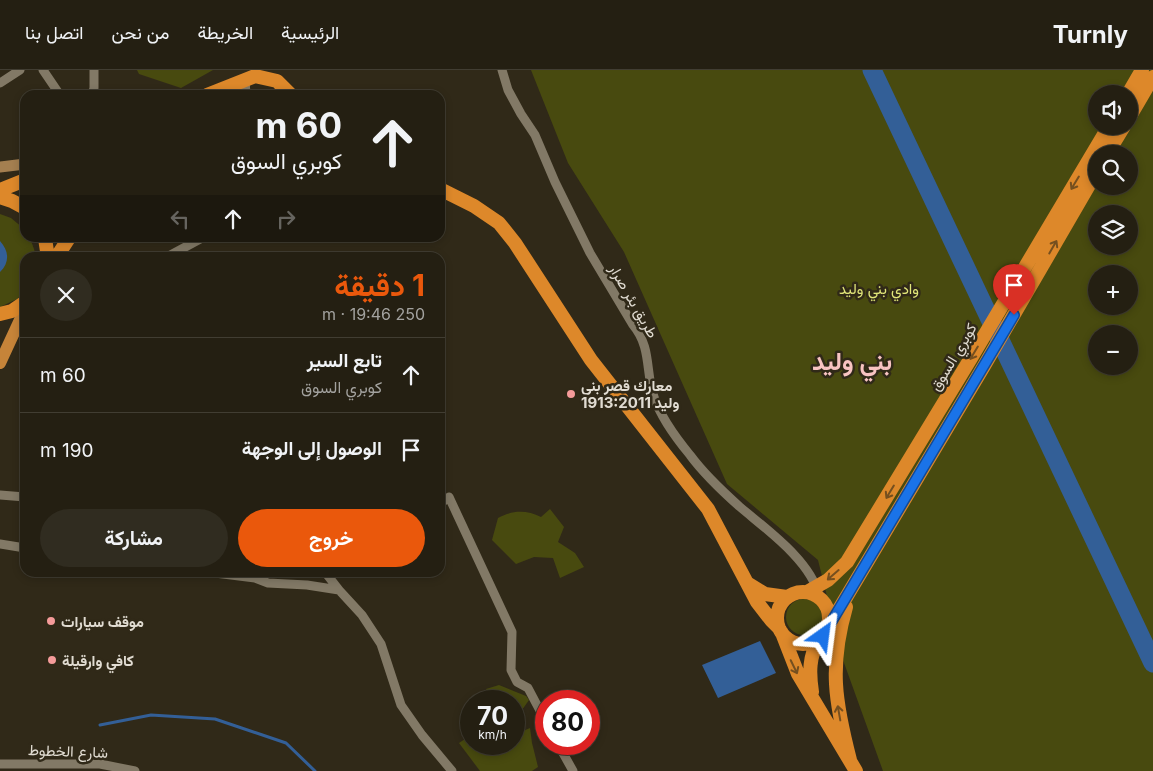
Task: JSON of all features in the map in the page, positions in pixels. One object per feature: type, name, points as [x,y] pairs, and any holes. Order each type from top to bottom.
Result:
[{"type":"highway","points":[[1133,85],[1142,70]]},
{"type":"highway","points":[[219,90],[255,76],[271,78],[279,89]]},
{"type":"highway","points":[[1138,103],[1153,77]]},
{"type":"highway","name":"كوبري السوق","points":[[814,592],[838,572],[854,551],[1104,135]]},
{"type":"highway","points":[[0,190],[20,182]]},
{"type":"highway","name":"كوبري السوق","points":[[854,582],[984,366],[1088,187]]},
{"type":"highway","points":[[445,192],[474,206],[498,223],[515,243],[592,360],[708,510],[763,612],[788,639],[803,645],[819,639]]},
{"type":"highway","points":[[0,197],[20,205]]},
{"type":"highway","points":[[0,314],[20,305]]},
{"type":"highway","points":[[747,582],[765,594],[787,597]]},
{"type":"highway","points":[[813,698],[811,656],[819,639],[829,626],[854,582]]},
{"type":"highway","points":[[853,766],[838,710],[835,673],[842,620],[854,582]]},
{"type":"highway","points":[[829,626],[828,610],[814,592],[796,592],[787,597],[778,611],[777,620],[791,661],[853,766]]},
{"type":"main road","points":[[0,167],[20,165]]},
{"type":"main road","points":[[0,363],[20,321]]},
{"type":"street","points":[[0,83],[20,70]]},
{"type":"street","points":[[42,70],[56,90]]},
{"type":"street","points":[[93,90],[94,70]]},
{"type":"street","name":"طريق بئر صرار","points":[[502,70],[508,90],[535,135],[555,182],[590,253],[642,335],[646,346],[654,396],[660,411],[702,470],[795,556],[811,576],[814,592]]},
{"type":"street","points":[[245,79],[246,90]]},
{"type":"street","points":[[183,252],[196,242]]},
{"type":"street","points":[[0,495],[20,497]]},
{"type":"street","points":[[445,500],[449,497],[512,632],[511,670],[517,682],[528,688],[535,701]]},
{"type":"street","points":[[0,544],[20,547]]},
{"type":"street","points":[[258,577],[268,583],[307,585],[339,590]]},
{"type":"street","points":[[329,577],[362,616],[381,644],[401,705],[422,736],[452,771]]},
{"type":"street","points":[[564,755],[573,771]]},
{"type":"street","name":"شارع الخطوط","points":[[0,764],[100,764],[135,771]]},
{"type":"green space","points":[[137,70],[213,70],[181,88],[139,74]]},
{"type":"green space","name":"وادي بني وليد","points":[[531,70],[1153,70],[1153,771],[883,771],[843,660],[818,560],[727,484],[624,252],[568,163]]},
{"type":"green space","points":[[0,214],[11,218],[20,226],[20,242],[31,242],[35,252],[20,252],[20,296],[0,307]]},
{"type":"green space","points":[[550,509],[564,527],[558,542],[575,553],[584,567],[560,578],[553,558],[534,557],[516,564],[492,540],[498,518],[509,513],[520,512],[541,517]]},
{"type":"green space","points":[[804,599],[811,600],[817,604],[821,610],[821,624],[817,630],[811,634],[804,635],[797,634],[791,630],[787,624],[786,617],[787,610],[791,604],[797,600]]},
{"type":"green space","points":[[499,685],[511,690],[486,690]]},
{"type":"green space","points":[[525,696],[529,700],[525,706]]},
{"type":"green space","points":[[530,728],[538,767],[532,771],[480,771],[468,755],[525,755],[525,730]]},
{"type":"water","points":[[0,241],[7,253],[7,260],[0,272]]},
{"type":"water","points":[[760,641],[776,673],[718,698],[702,665]]},
{"type":"waterway","name":"وادي بني وليد","points":[[872,70],[1153,663]]},
{"type":"waterway","points":[[100,725],[151,715],[215,719],[286,743],[315,771]]},
{"type":"place","name":"معارك قصر بني وليد 1913:2011","points":[[571,394]]},
{"type":"place","name":"موقف سيارات","points":[[51,621]]},
{"type":"place","name":"كافي وارقيلة","points":[[52,660]]},
{"type":"district","name":"بني وليد","points":[[852,361]]},
{"type":"route","points":[[823,636],[1014,315]]}]
